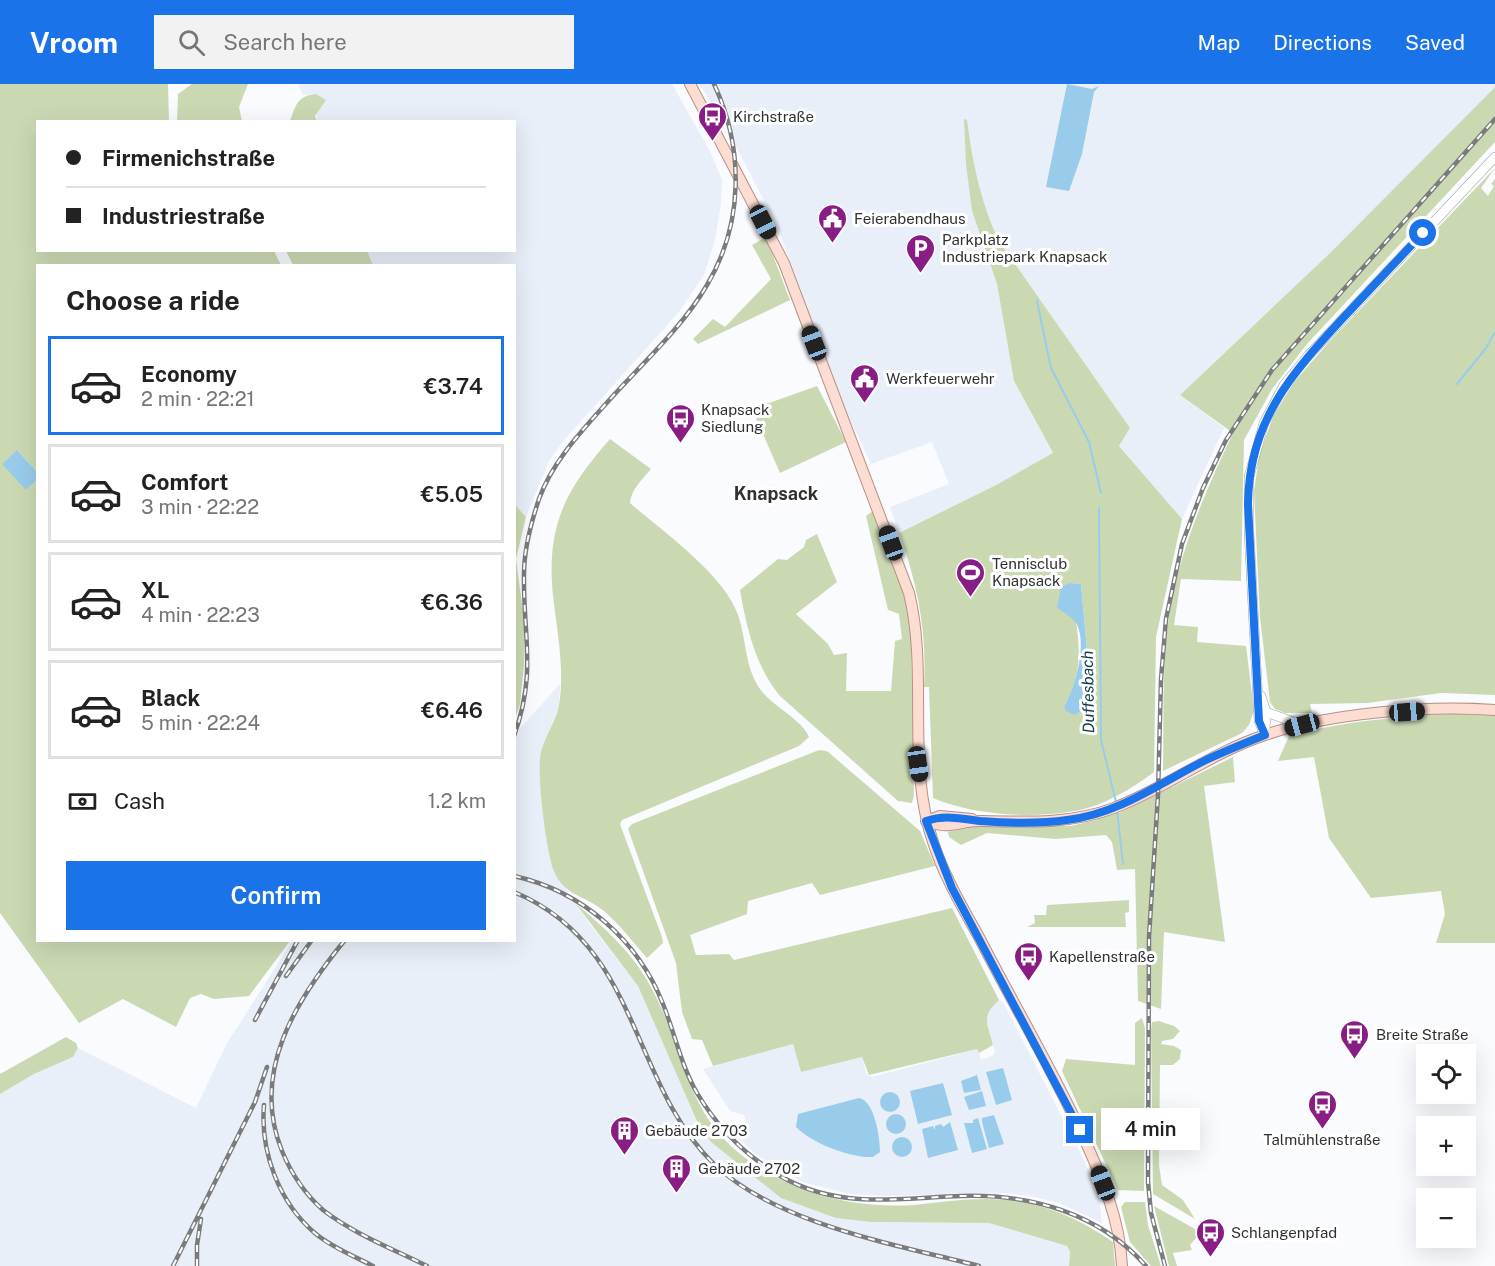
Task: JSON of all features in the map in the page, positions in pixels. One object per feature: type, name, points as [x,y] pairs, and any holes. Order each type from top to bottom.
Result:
[{"type":"main road","points":[[690,84],[783,263],[909,593],[916,632],[918,764],[926,821],[952,888],[1063,1094],[1098,1168],[1114,1216],[1122,1266]]},
{"type":"main road","points":[[926,821],[942,827],[976,821],[1068,820],[1125,804],[1206,760],[1265,735],[1302,725],[1407,712],[1495,710]]},
{"type":"street","points":[[1265,735],[1259,721],[1248,490],[1254,453],[1264,423],[1284,385],[1309,355],[1495,158]]},
{"type":"street","points":[[1257,684],[1266,712],[1265,735]]},
{"type":"street","points":[[1266,712],[1302,725]]},
{"type":"shaded area","points":[[298,84],[672,84],[710,151],[722,180],[721,204],[715,240],[704,275],[679,312],[564,440],[549,461],[526,517],[516,507],[516,264],[373,264],[367,252],[516,252],[516,120],[317,120],[316,94],[303,95]]},
{"type":"shaded area","points":[[699,84],[1495,84],[1495,87],[1330,253],[1180,395],[1224,428],[1182,519],[1119,446],[1130,428],[999,241],[978,187],[967,120],[982,242],[997,284],[1014,381],[1053,454],[899,533],[890,507],[949,484],[932,442],[871,464],[845,409],[777,226],[722,119]]},
{"type":"shaded area","points":[[560,684],[559,706],[541,752],[554,870],[589,923],[638,986],[696,1119],[711,1142],[836,1218],[870,1222],[989,1223],[1067,1246],[1070,1252],[1069,1266],[0,1266],[0,1094],[34,1074],[73,1057],[78,1048],[196,1108],[226,1045],[291,942],[516,942],[516,733]]},
{"type":"shaded area","points":[[999,1000],[1003,1002],[1085,1162],[1099,1197],[1102,1223],[1059,1203],[1030,1196],[1004,1193],[884,1196],[850,1194],[803,1182],[755,1154],[735,1135],[746,1121],[744,1115],[730,1111],[703,1069],[793,1044],[801,1072],[862,1057],[866,1073],[872,1077],[978,1049],[981,1060],[992,1056],[995,1052],[986,1016],[987,1010]]},
{"type":"green space","points":[[0,84],[168,84],[169,120],[36,120],[36,252],[274,252],[280,264],[36,264],[36,471],[17,450],[26,490],[36,481],[36,942],[289,942],[249,996],[214,999],[201,994],[190,998],[176,1027],[123,999],[79,1023],[0,913]]},
{"type":"green space","points":[[192,84],[248,84],[239,107],[242,120],[177,120],[178,94]]},
{"type":"green space","points":[[1495,87],[1495,142],[1307,344],[1272,389],[1244,440],[1241,581],[1181,579],[1174,625],[1198,627],[1197,642],[1246,646],[1254,710],[1249,725],[1242,733],[1163,771],[1164,667],[1176,581],[1191,530],[1233,433],[1180,395],[1330,253]]},
{"type":"green space","points":[[316,94],[326,100],[315,116],[317,120],[290,120],[301,99]]},
{"type":"green space","points":[[964,119],[967,120],[982,196],[999,241],[1130,428],[1119,446],[1182,519],[1156,637],[1154,772],[1141,782],[1104,802],[1079,810],[1015,815],[970,809],[933,798],[929,687],[924,687],[924,647],[920,609],[899,533],[998,484],[1053,453],[1014,381],[997,284],[972,211],[966,164]],"holes":[[[1070,583],[1081,584],[1087,650],[1074,715],[1064,706],[1072,691],[1079,646]]]},
{"type":"green space","points":[[1495,168],[1481,188],[1488,196],[1495,179],[1495,695],[1441,693],[1367,703],[1310,704],[1312,713],[1285,713],[1275,709],[1270,702],[1260,618],[1254,491],[1259,457],[1273,416],[1294,382],[1330,341]]},
{"type":"green space","points":[[766,237],[790,300],[698,344],[693,339],[713,319],[725,327],[771,279],[752,245]]},
{"type":"green space","points":[[286,252],[367,252],[373,264],[292,264]]},
{"type":"green space","points":[[817,386],[846,442],[780,473],[752,409]]},
{"type":"green space","points":[[610,439],[651,469],[635,489],[630,503],[691,554],[720,584],[738,615],[748,662],[760,689],[794,719],[809,737],[799,746],[622,820],[620,824],[662,937],[663,943],[647,958],[604,911],[569,890],[557,878],[547,845],[542,810],[541,752],[558,711],[561,691],[561,664],[552,571],[556,529],[570,493],[581,475]]},
{"type":"green space","points":[[516,506],[526,517],[516,559]]},
{"type":"green space","points":[[873,511],[904,592],[911,626],[914,795],[912,803],[898,801],[780,696],[758,660],[745,618],[740,590],[778,559],[787,560],[804,547],[806,540],[817,534],[837,582],[796,614],[828,644],[834,655],[847,653],[846,691],[891,691],[895,641],[902,639],[899,614],[888,610],[866,516]]},
{"type":"green space","points":[[516,559],[524,619],[524,666],[520,704],[516,716]]},
{"type":"green space","points":[[1495,714],[1495,943],[1436,943],[1445,914],[1441,891],[1371,898],[1329,838],[1314,757],[1278,761],[1289,736],[1312,730],[1384,719]]},
{"type":"green space","points":[[819,750],[827,751],[920,831],[935,866],[820,895],[812,883],[748,901],[747,914],[690,935],[696,955],[729,954],[734,960],[952,908],[999,1000],[987,1016],[993,1045],[979,1053],[977,1049],[869,1075],[862,1057],[801,1072],[793,1044],[713,1066],[702,1040],[692,1039],[682,1012],[676,963],[628,829],[632,824]]},
{"type":"green space","points":[[1233,757],[1235,782],[1204,786],[1225,942],[1164,932],[1161,1009],[1138,1001],[1135,869],[1117,870],[1112,842],[1106,835],[1055,839],[987,833],[961,845],[949,837],[948,832],[978,826],[1071,826],[1096,820],[1121,812]]},
{"type":"green space","points":[[1129,900],[1129,912],[1125,913],[1126,927],[1027,927],[1035,923],[1034,915],[1046,915],[1047,905]]},
{"type":"green space","points":[[576,904],[615,939],[640,969],[662,1009],[692,1089],[704,1112],[721,1135],[743,1156],[790,1184],[842,1200],[896,1206],[994,1199],[1048,1209],[1075,1219],[1113,1242],[1115,1266],[1069,1266],[1070,1252],[1067,1246],[989,1223],[870,1222],[836,1218],[781,1198],[711,1142],[696,1119],[638,986]]},
{"type":"green space","points":[[1142,1018],[1145,1028],[1144,1191],[1118,1190],[1062,1071],[1066,1059],[1135,1065],[1135,1023]]},
{"type":"green space","points":[[1159,1021],[1174,1026],[1180,1031],[1173,1039],[1162,1041],[1161,1044],[1174,1046],[1181,1050],[1180,1059],[1173,1065],[1160,1065],[1159,1165],[1162,1185],[1183,1200],[1195,1219],[1153,1194],[1151,1029],[1152,1022]]},
{"type":"green space","points":[[66,1037],[76,1043],[78,1048],[73,1057],[34,1074],[0,1094],[0,1074]]},
{"type":"green space","points":[[1125,1202],[1145,1202],[1148,1225],[1161,1266],[1151,1266],[1130,1242],[1121,1207]]},
{"type":"green space","points":[[1154,1206],[1195,1229],[1196,1238],[1190,1245],[1192,1250],[1173,1253],[1177,1266],[1169,1266]]},
{"type":"water","points":[[1067,84],[1092,89],[1099,86],[1094,92],[1082,154],[1069,191],[1046,187]]},
{"type":"water","points":[[17,450],[36,471],[36,481],[26,490],[2,464]]},
{"type":"water","points":[[1070,583],[1081,584],[1087,650],[1084,705],[1082,711],[1074,715],[1066,711],[1064,706],[1076,677],[1081,642],[1076,623],[1057,608],[1061,587]]},
{"type":"water","points":[[1003,1068],[1012,1100],[996,1105],[986,1072]]},
{"type":"water","points":[[977,1075],[981,1090],[964,1093],[961,1081]]},
{"type":"water","points":[[943,1083],[952,1115],[918,1124],[910,1091]]},
{"type":"water","points":[[982,1091],[986,1106],[969,1110],[964,1097]]},
{"type":"water","points":[[890,1092],[897,1095],[900,1102],[897,1109],[890,1112],[883,1109],[880,1102],[883,1095]]},
{"type":"water","points":[[859,1098],[869,1106],[878,1130],[880,1152],[873,1157],[842,1152],[811,1139],[796,1127],[798,1114]]},
{"type":"water","points":[[896,1114],[903,1117],[906,1124],[903,1131],[896,1134],[889,1131],[886,1124],[889,1117]]},
{"type":"water","points":[[994,1115],[1004,1144],[989,1148],[982,1118]]},
{"type":"water","points":[[978,1118],[987,1149],[972,1153],[964,1123],[973,1123],[973,1120]]},
{"type":"water","points":[[950,1122],[958,1150],[928,1158],[922,1129],[933,1126],[935,1130],[935,1126],[941,1124],[943,1127]]},
{"type":"water","points":[[902,1137],[909,1140],[912,1147],[909,1154],[902,1157],[895,1154],[892,1147],[895,1140]]},
{"type":"waterway","points":[[1037,301],[1051,368],[1089,442],[1101,493]]},
{"type":"waterway","points":[[1457,384],[1486,348],[1495,332]]},
{"type":"waterway","name":"Duffesbach","points":[[1099,508],[1101,740],[1116,802]]},
{"type":"waterway","name":"Duffesbach","points":[[1117,810],[1123,864]]},
{"type":"railway","points":[[516,729],[525,693],[527,673],[525,555],[533,517],[544,486],[576,438],[672,333],[697,302],[719,261],[728,236],[736,185],[735,159],[724,108],[714,84]]},
{"type":"railway","points":[[1165,1266],[1151,1213],[1148,1182],[1149,937],[1166,619],[1182,544],[1203,488],[1226,440],[1272,370],[1495,119]]},
{"type":"railway","points":[[516,877],[562,893],[584,906],[623,939],[639,959],[652,981],[663,1004],[687,1071],[704,1105],[740,1146],[772,1171],[795,1184],[841,1197],[889,1200],[988,1196],[1038,1203],[1062,1210],[1107,1232],[1146,1266]]},
{"type":"railway","points":[[516,893],[556,916],[587,945],[611,980],[665,1094],[686,1131],[714,1164],[740,1185],[770,1202],[839,1230],[979,1266]]},
{"type":"railway","points":[[255,1020],[297,942]]},
{"type":"railway","points":[[286,976],[311,942]]},
{"type":"railway","points":[[343,942],[310,987],[283,1038],[275,1065],[271,1093],[274,1122],[282,1151],[290,1167],[299,1183],[316,1204],[335,1219],[361,1234],[427,1266]]},
{"type":"railway","points":[[173,1266],[255,1102],[267,1067]]},
{"type":"railway","points":[[264,1105],[265,1141],[269,1158],[282,1192],[292,1207],[316,1234],[336,1248],[373,1266]]},
{"type":"railway","points":[[197,1266],[201,1219]]},
{"type":"place","name":"Kirchstraße","points":[[712,142]]},
{"type":"place","name":"Feierabendhaus","points":[[833,244]]},
{"type":"place","name":"Parkplatz Industriepark Knapsack","points":[[921,274]]},
{"type":"place","name":"Werkfeuerwehr","points":[[865,404]]},
{"type":"place","name":"Knapsack Siedlung","points":[[680,444]]},
{"type":"place","name":"Tennisclub Knapsack","points":[[971,598]]},
{"type":"place","name":"Kapellenstraße","points":[[1028,982]]},
{"type":"place","name":"Breite Straße","points":[[1355,1060]]},
{"type":"place","name":"Talmühlenstraße","points":[[1322,1130]]},
{"type":"place","name":"Gebäude 2703","points":[[624,1156]]},
{"type":"place","name":"Gebäude 2702","points":[[677,1194]]},
{"type":"place","name":"Schlangenpfad","points":[[1210,1258]]},
{"type":"district","name":"Knapsack","points":[[776,493]]},
{"type":"route","points":[[1080,1130],[1038,1046],[952,888],[934,847],[926,821],[940,816],[969,818],[976,821],[1041,822],[1068,820],[1094,814],[1132,800],[1206,760],[1265,735],[1259,721],[1248,504],[1249,477],[1256,445],[1264,423],[1284,385],[1317,346],[1423,233]]}]
